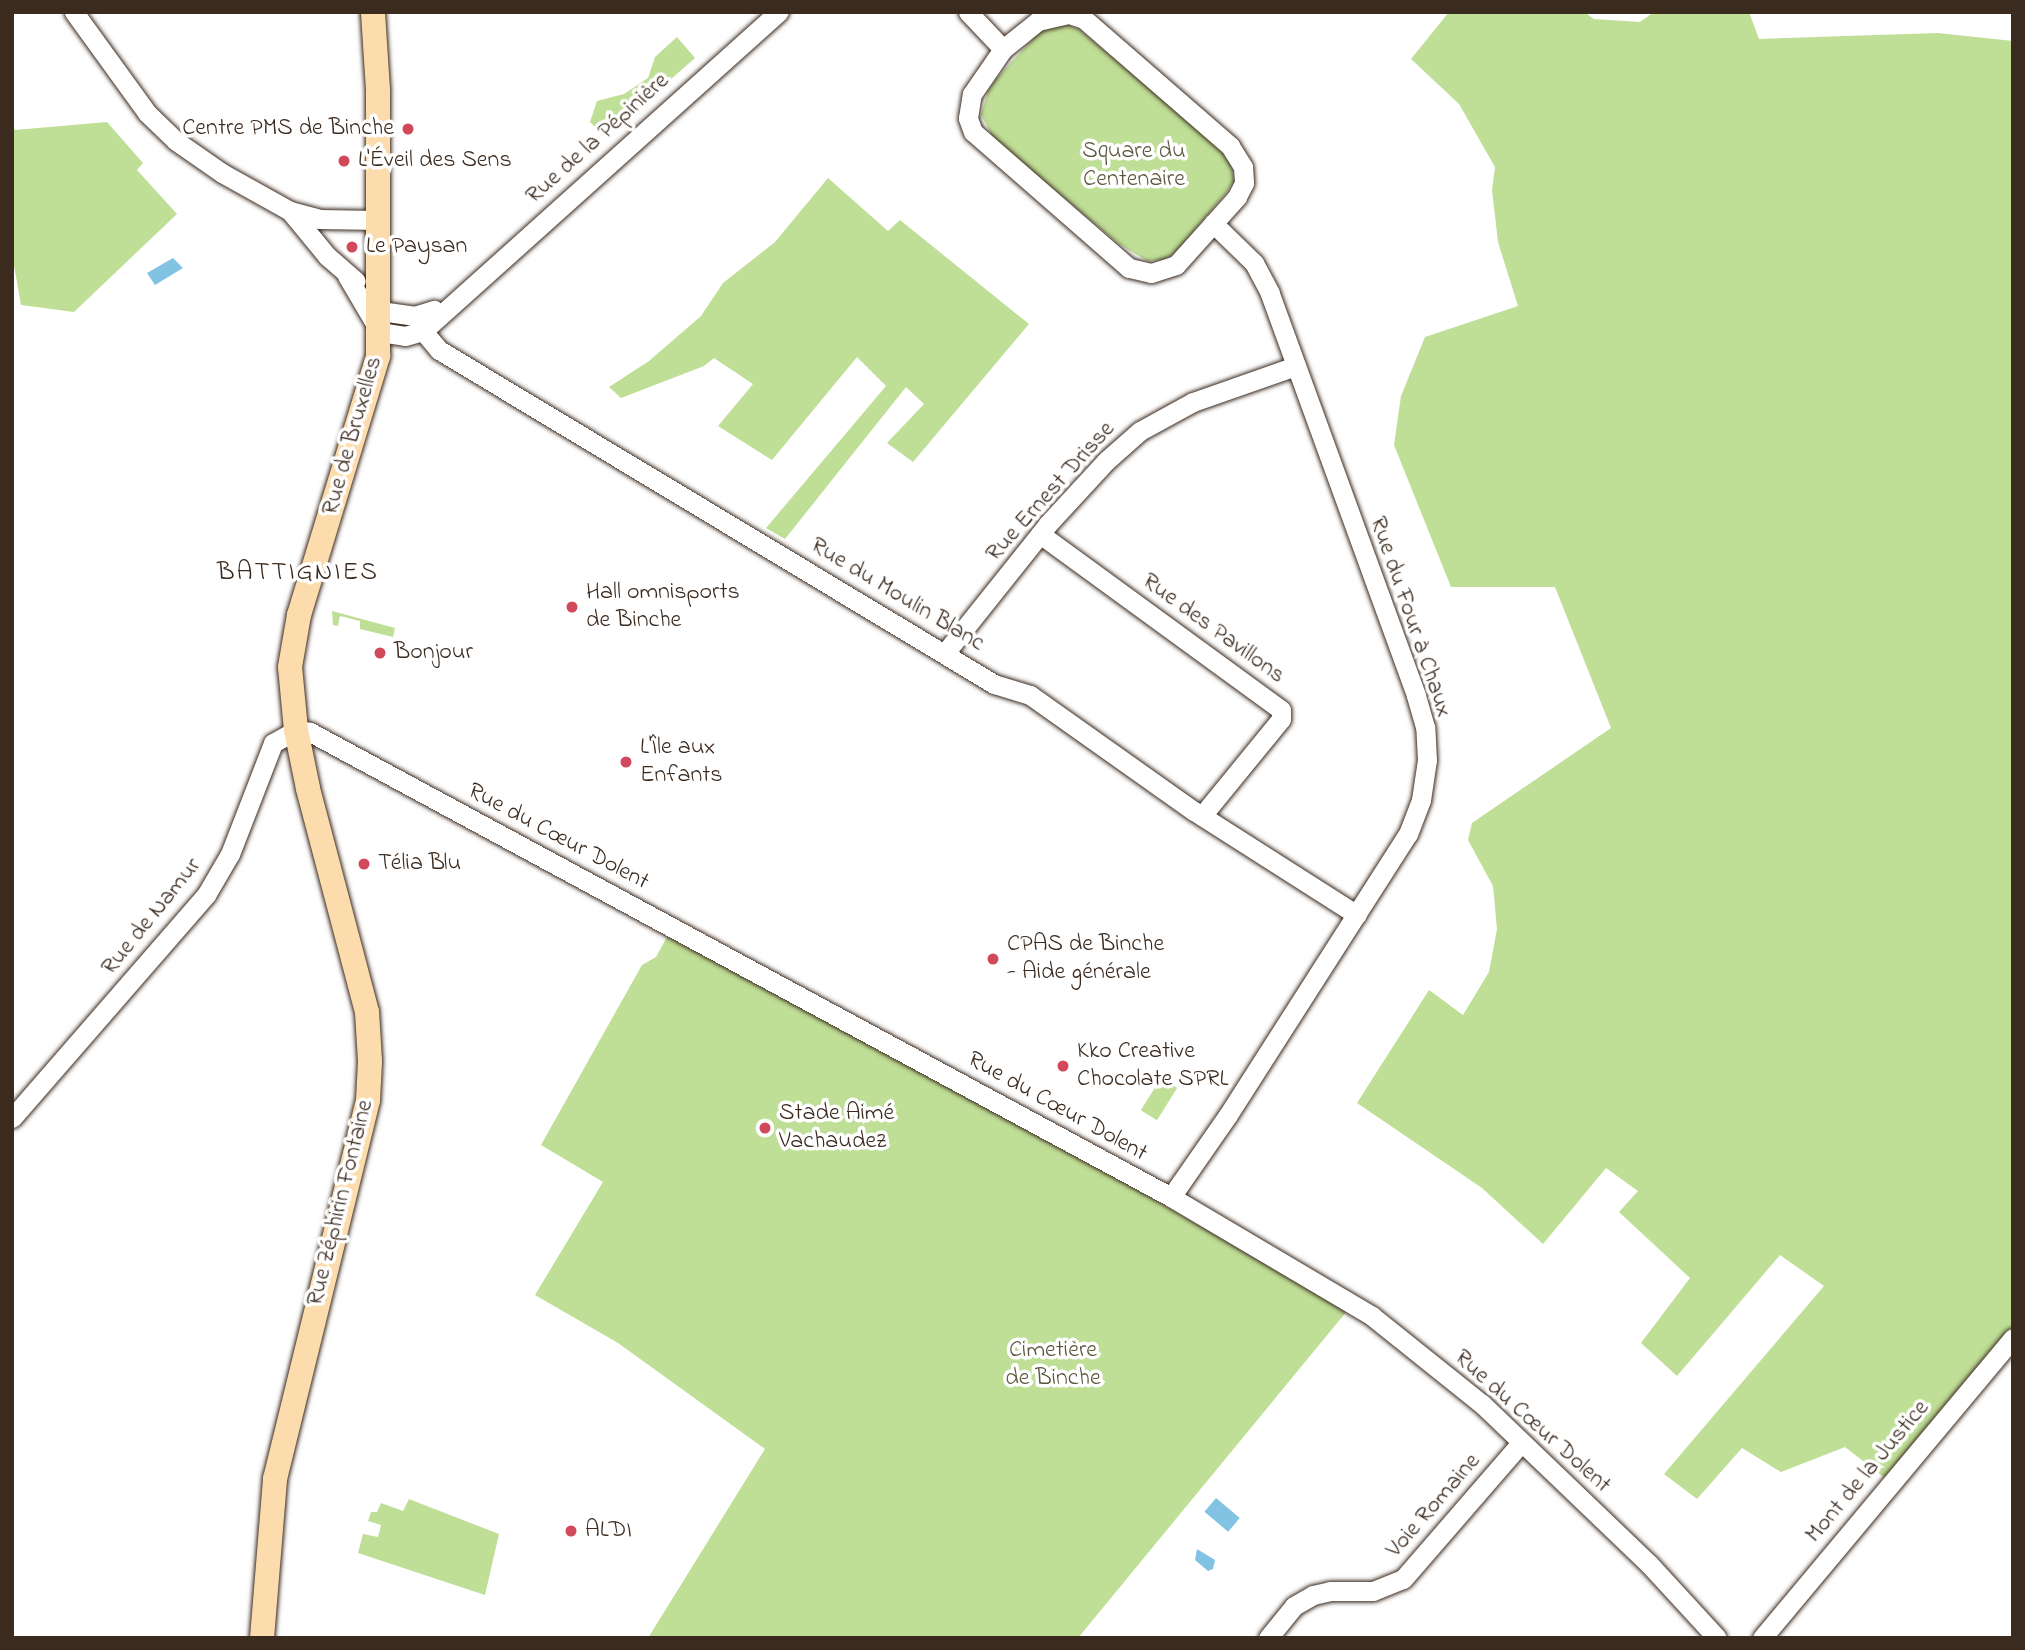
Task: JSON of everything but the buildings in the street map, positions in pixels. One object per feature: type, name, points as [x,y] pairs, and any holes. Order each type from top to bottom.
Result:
[{"type":"main road","name":"Rue de Bruxelles","points":[[296,730],[290,667],[299,615],[378,356],[378,90],[373,12]]},
{"type":"main road","name":"Rue Zéphirin Fontaine","points":[[262,1638],[275,1479],[368,1100],[370,1061],[361,987],[308,788],[296,730]]},
{"type":"street","points":[[74,12],[133,96],[176,141],[230,179],[290,211],[319,219],[379,220]]},
{"type":"street","name":"Rue de la Pépinière","points":[[423,322],[452,303],[779,12]]},
{"type":"street","points":[[968,12],[1003,50]]},
{"type":"street","points":[[1069,14],[1084,19],[1230,146],[1243,167],[1244,183],[1237,197],[1176,265],[1151,273],[1129,268],[973,132],[968,118],[972,94],[1003,50],[1038,21],[1051,16],[1069,14]]},
{"type":"street","points":[[290,211],[307,234],[405,336],[423,322]]},
{"type":"street","name":"Rue du Four à Chaux","points":[[1171,1197],[1357,915],[1415,817],[1426,776],[1425,727],[1270,293],[1254,263],[1213,223]]},
{"type":"street","points":[[347,276],[380,312]]},
{"type":"street","name":"Rue du Moulin Blanc","points":[[423,322],[439,350],[994,684],[1030,695],[1202,816],[1357,915]]},
{"type":"street","name":"Rue Ernest Drisse","points":[[945,653],[1040,534],[1106,461],[1155,420],[1193,401],[1296,366]]},
{"type":"street","name":"Rue des Pavillons","points":[[1040,534],[1281,709],[1281,719],[1202,816]]},
{"type":"street","name":"Rue de Namur","points":[[12,1118],[206,895],[230,854],[268,751],[282,736],[296,730]]},
{"type":"street","name":"Rue du Cœur Dolent","points":[[296,730],[319,737],[1171,1197],[1372,1316],[1482,1404],[1649,1564],[1717,1638]]},
{"type":"street","name":"Mont de la Justice","points":[[1762,1638],[2013,1338]]},
{"type":"street","name":"Voie Romaine","points":[[1268,1638],[1294,1606],[1313,1595],[1330,1591],[1373,1591],[1403,1578],[1521,1443]]},
{"type":"green space","points":[[1449,12],[1584,12],[1594,19],[1640,22],[1654,12],[1749,12],[1759,39],[1938,33],[2013,41],[2013,1330],[1886,1479],[1845,1447],[1781,1472],[1742,1448],[1697,1499],[1664,1474],[1824,1286],[1780,1255],[1677,1376],[1641,1343],[1690,1278],[1619,1212],[1638,1191],[1606,1168],[1543,1244],[1482,1188],[1357,1103],[1429,990],[1463,1015],[1489,972],[1497,929],[1493,886],[1468,840],[1472,823],[1611,728],[1555,587],[1451,587],[1394,445],[1401,396],[1425,337],[1518,306],[1498,242],[1492,190],[1495,167],[1459,104],[1411,59]]},
{"type":"green space","name":"Square du Centenaire","points":[[1069,25],[1081,31],[1223,150],[1231,163],[1234,181],[1226,193],[1175,253],[1164,260],[1147,261],[1119,244],[994,139],[981,115],[988,91],[995,80],[1043,28]]},
{"type":"green space","points":[[677,37],[695,58],[605,137],[590,122],[597,101],[624,94],[648,78],[655,57]]},
{"type":"green space","points":[[107,122],[143,163],[137,170],[177,214],[74,312],[21,305],[12,254],[12,125],[15,130]]},
{"type":"green space","points":[[828,178],[888,231],[900,220],[1029,324],[913,462],[887,443],[924,404],[906,387],[785,539],[766,528],[886,386],[857,357],[772,460],[718,426],[753,384],[714,358],[704,366],[621,398],[609,387],[649,361],[701,316],[723,283],[775,242]]},
{"type":"green space","points":[[332,611],[395,628],[393,637],[360,629],[360,621],[340,616],[338,626],[333,625]]},
{"type":"green space","name":"Cimetière de Binche","points":[[668,935],[1067,1149],[1347,1311],[1078,1638],[648,1638],[765,1449],[618,1343],[535,1295],[603,1182],[541,1145],[642,965],[656,957]]},
{"type":"green space","points":[[1161,1078],[1177,1088],[1157,1120],[1141,1110]]},
{"type":"green space","points":[[409,1499],[499,1534],[485,1595],[358,1553],[363,1534],[378,1537],[381,1525],[368,1521],[371,1512],[377,1512],[381,1503],[403,1511]]},
{"type":"water","points":[[173,258],[183,268],[155,285],[147,273]]},
{"type":"water","points":[[1216,1498],[1240,1518],[1228,1532],[1204,1512]]},
{"type":"water","points":[[1197,1549],[1215,1560],[1213,1569],[1208,1571],[1195,1560]]},
{"type":"place","name":"Centre PMS de Binche","points":[[408,129]]},
{"type":"place","name":"L'Éveil des Sens","points":[[344,161]]},
{"type":"place","name":"Le Paysan","points":[[352,247]]},
{"type":"place","name":"Hall omnisports de Binche","points":[[572,607]]},
{"type":"place","name":"Bonjour","points":[[380,653]]},
{"type":"place","name":"L'Île aux Enfants","points":[[626,762]]},
{"type":"place","name":"Télia Blu","points":[[364,864]]},
{"type":"place","name":"CPAS de Binche - Aide générale","points":[[993,959]]},
{"type":"place","name":"Kko Creative Chocolate SPRL","points":[[1063,1066]]},
{"type":"place","name":"Stade Aimé Vachaudez","points":[[765,1128]]},
{"type":"place","name":"ALDI","points":[[571,1531]]},
{"type":"district","name":"BATTIGNIES","points":[[298,574]]}]
